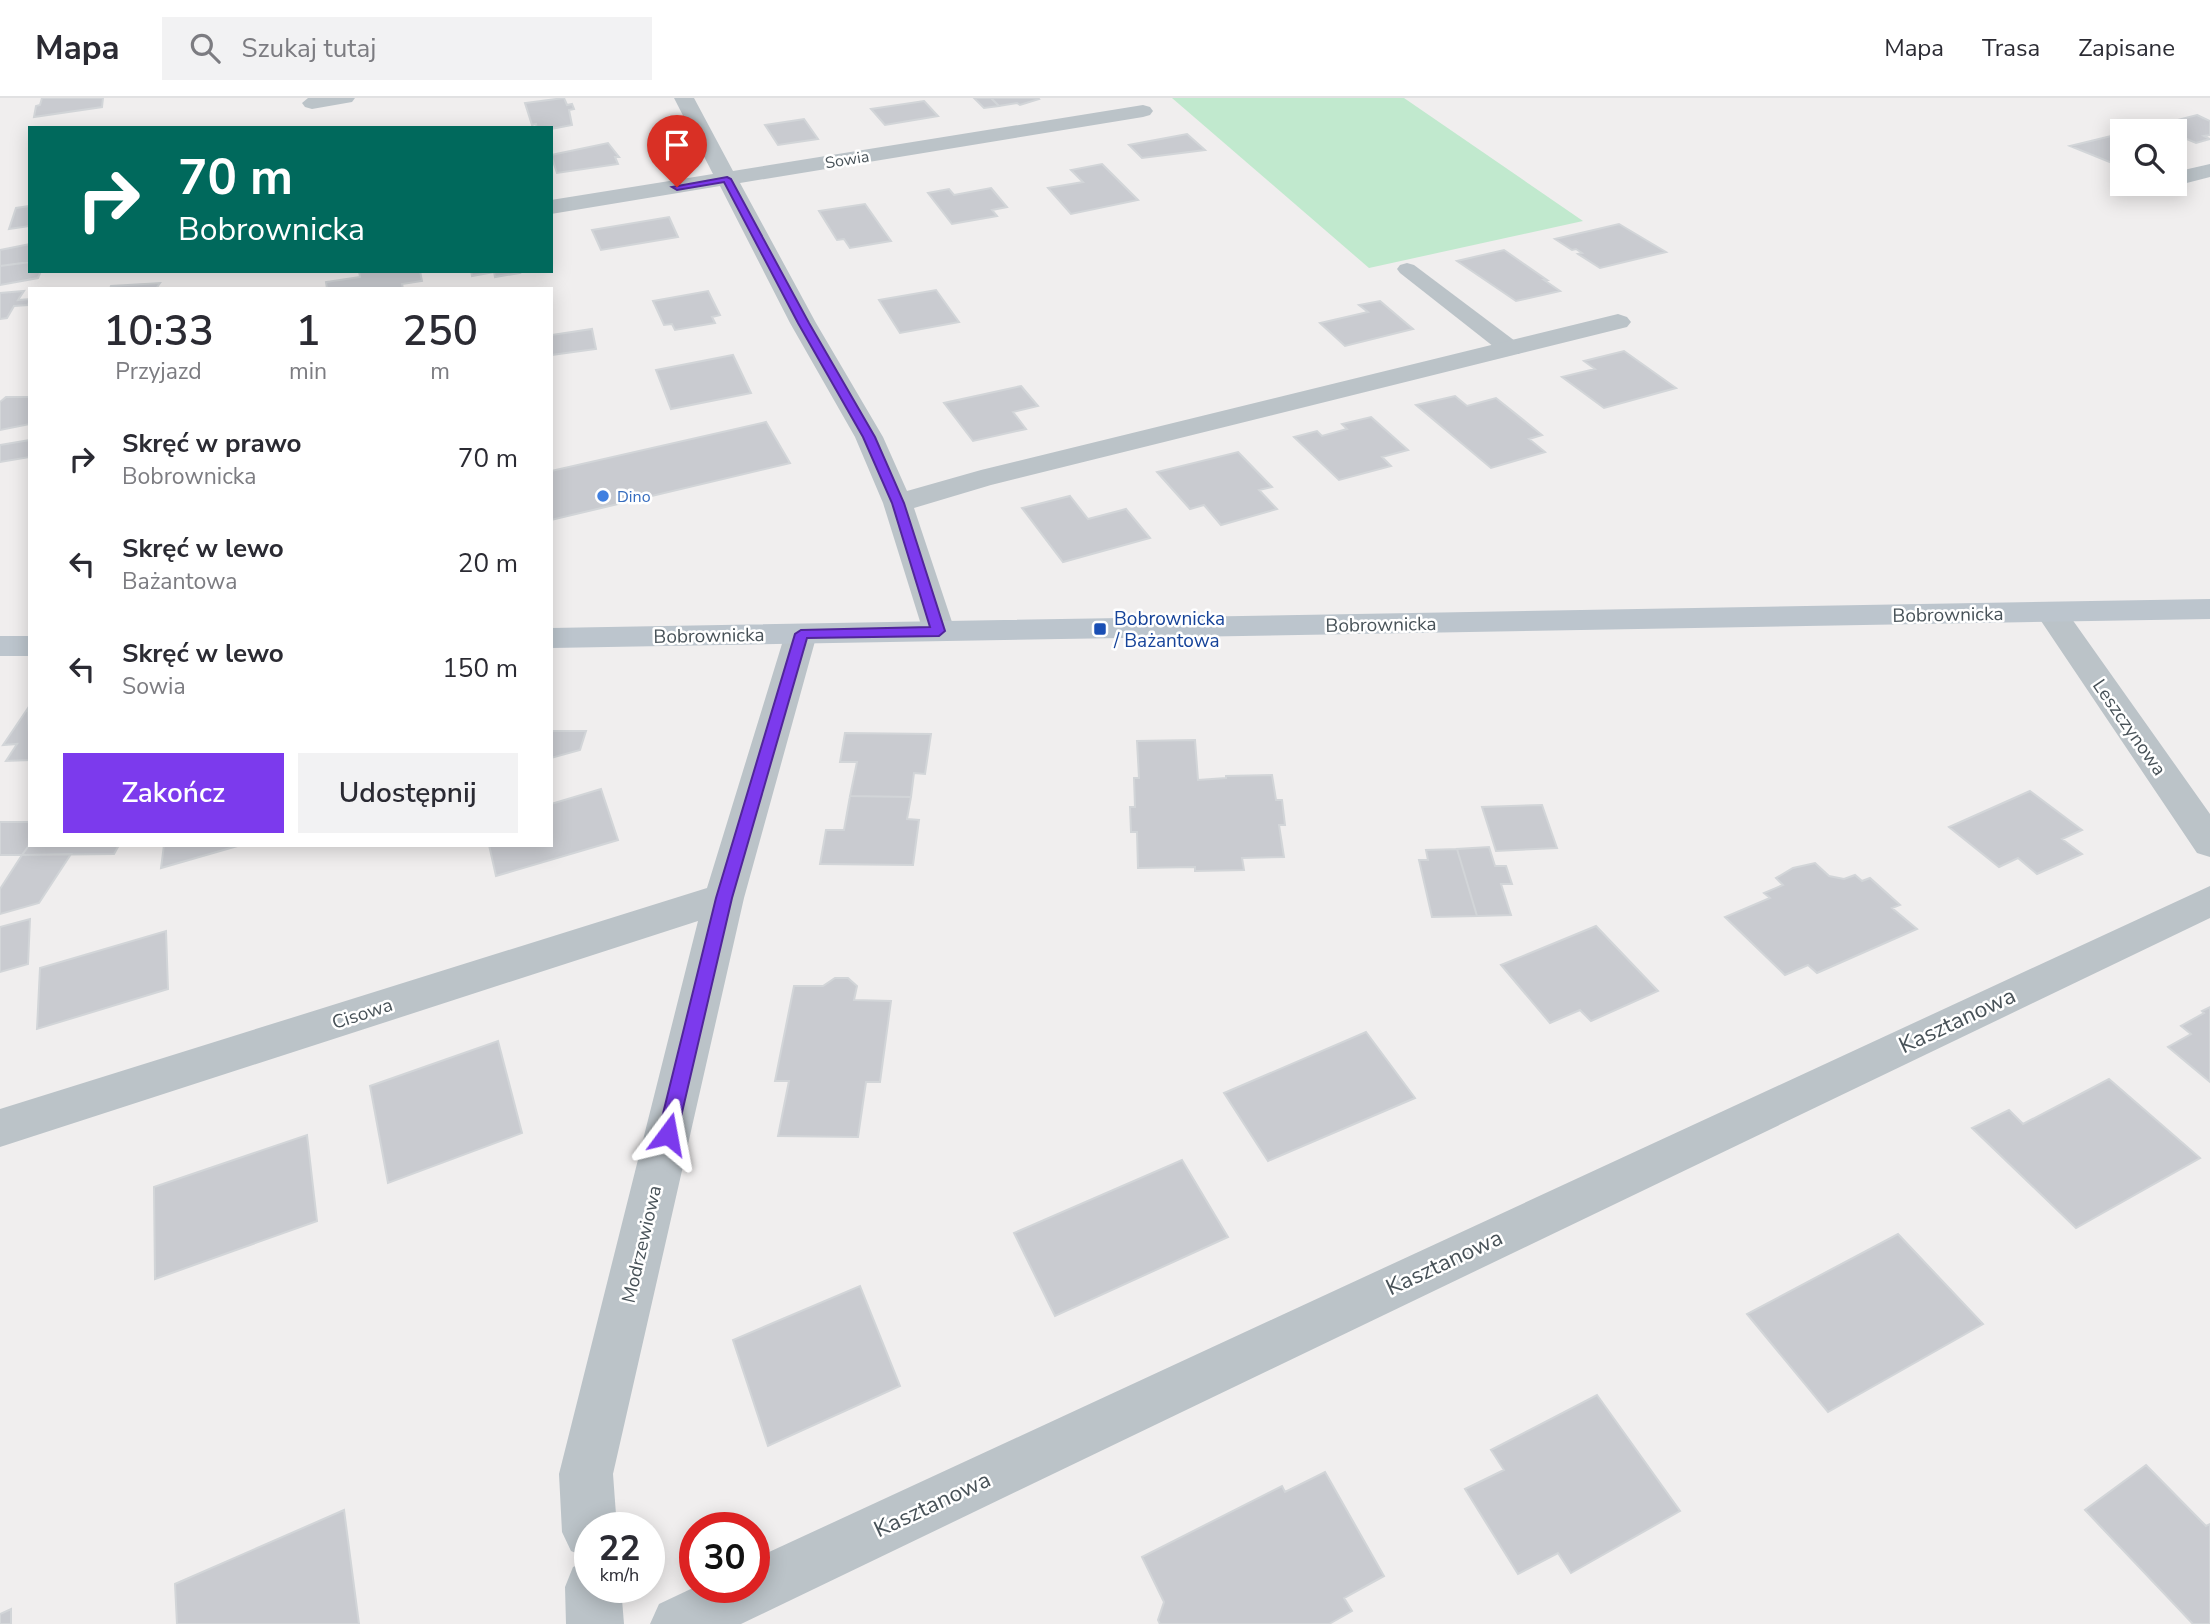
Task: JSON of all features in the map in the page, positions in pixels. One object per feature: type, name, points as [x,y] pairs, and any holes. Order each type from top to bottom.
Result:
[{"type":"street","points":[[312,103],[345,98]]},
{"type":"street","points":[[684,98],[803,323],[869,437],[898,503],[939,631]]},
{"type":"street","name":"Sowia","points":[[553,207],[1143,111]]},
{"type":"street","points":[[2187,175],[2210,170]]},
{"type":"street","points":[[898,503],[981,479],[1618,322]]},
{"type":"street","name":"Bobrownicka","points":[[553,638],[2210,609]]},
{"type":"street","name":"Leszczynowa","points":[[2051,612],[2210,843]]},
{"type":"street","name":"Modrzewiowa","points":[[589,1512],[586,1474],[724,898],[801,634]]},
{"type":"street","points":[[0,646],[28,646]]},
{"type":"street","name":"Cisowa","points":[[0,1128],[724,898]]},
{"type":"street","name":"Kasztanowa","points":[[678,1624],[2210,901]]},
{"type":"street","points":[[594,1603],[596,1624]]},
{"type":"lane","points":[[1407,269],[1510,349]]},
{"type":"green space","points":[[1172,98],[1404,98],[1583,221],[1369,268]]},
{"type":"building","points":[[42,98],[103,98],[102,107],[34,117],[36,106],[40,105]]},
{"type":"building","points":[[564,98],[567,105],[572,104],[574,109],[569,110],[572,125],[553,129],[553,126],[532,125],[525,103]]},
{"type":"building","points":[[974,98],[991,98],[999,106],[984,108]]},
{"type":"building","points":[[991,98],[1039,99],[1020,105],[1017,103],[999,106]]},
{"type":"building","points":[[924,101],[938,116],[885,125],[871,109]]},
{"type":"building","points":[[2197,115],[2210,121],[2210,135],[2204,136],[2210,139],[2196,143],[2187,139],[2187,119],[2181,119]]},
{"type":"building","points":[[804,119],[818,139],[778,145],[765,125]]},
{"type":"building","points":[[1187,134],[1205,150],[1142,158],[1129,145]]},
{"type":"building","points":[[2110,136],[2110,162],[2070,146]]},
{"type":"building","points":[[608,143],[619,157],[615,157],[618,164],[557,173],[553,155]]},
{"type":"building","points":[[1102,164],[1138,200],[1071,214],[1048,188],[1083,182],[1071,170]]},
{"type":"building","points":[[991,188],[1007,207],[992,210],[997,216],[952,224],[928,193],[949,189],[954,195]]},
{"type":"building","points":[[865,204],[891,241],[850,248],[844,239],[837,240],[819,211]]},
{"type":"building","points":[[28,206],[28,226],[9,229],[16,208]]},
{"type":"building","points":[[669,217],[678,237],[601,250],[592,230]]},
{"type":"building","points":[[1619,224],[1666,252],[1600,268],[1578,254],[1582,253],[1576,249],[1572,250],[1555,239]]},
{"type":"building","points":[[28,244],[28,262],[0,266],[0,250]]},
{"type":"building","points":[[1504,250],[1560,291],[1516,301],[1457,261]]},
{"type":"building","points":[[28,262],[28,273],[40,273],[38,278],[0,285],[0,266]]},
{"type":"building","points":[[359,273],[420,273],[422,281],[402,284],[403,287],[327,287],[326,282],[360,277]]},
{"type":"building","points":[[494,273],[520,273],[495,277]]},
{"type":"building","points":[[160,283],[157,287],[111,286]]},
{"type":"building","points":[[936,290],[959,322],[900,333],[879,300]]},
{"type":"building","points":[[24,291],[18,300],[28,299],[28,305],[14,306],[7,318],[0,319],[0,293]]},
{"type":"building","points":[[708,291],[720,315],[712,317],[715,323],[675,330],[672,324],[664,325],[653,301]]},
{"type":"building","points":[[1380,301],[1413,329],[1345,346],[1320,323],[1368,312],[1359,305]]},
{"type":"building","points":[[592,329],[596,349],[553,355],[553,335]]},
{"type":"building","points":[[1624,351],[1676,388],[1604,408],[1562,377],[1595,369],[1584,361]]},
{"type":"building","points":[[733,355],[751,393],[671,409],[656,370]]},
{"type":"building","points":[[1021,386],[1038,406],[1013,412],[1026,429],[973,441],[944,403]]},
{"type":"building","points":[[1455,396],[1467,406],[1496,398],[1542,435],[1529,439],[1545,452],[1491,468],[1416,405]]},
{"type":"building","points":[[6,397],[28,397],[28,424],[0,430],[0,402]]},
{"type":"building","points":[[1371,417],[1408,450],[1382,457],[1391,466],[1339,480],[1294,437],[1317,431],[1322,436],[1347,429],[1342,424]]},
{"type":"building","name":"Dino","points":[[766,422],[790,463],[553,520],[553,471]]},
{"type":"building","points":[[28,440],[28,457],[0,462],[0,445]]},
{"type":"building","points":[[1238,452],[1272,487],[1259,490],[1277,509],[1221,525],[1204,505],[1190,509],[1157,472]]},
{"type":"building","points":[[1070,496],[1088,519],[1126,509],[1150,538],[1063,562],[1022,508]]},
{"type":"building","points":[[28,708],[28,760],[6,761],[17,744],[3,745]]},
{"type":"building","points":[[553,731],[586,731],[580,750],[553,757]]},
{"type":"building","points":[[845,733],[931,734],[925,774],[914,773],[911,797],[850,796],[857,762],[840,762]]},
{"type":"building","points":[[1195,740],[1198,780],[1226,776],[1272,775],[1276,800],[1282,800],[1285,825],[1279,825],[1284,857],[1242,858],[1244,870],[1138,868],[1137,832],[1131,832],[1130,807],[1135,807],[1134,778],[1139,778],[1137,741]]},
{"type":"building","points":[[601,789],[618,840],[496,876],[489,847],[553,847],[553,803]]},
{"type":"building","points":[[2030,791],[2082,830],[2062,839],[2082,854],[2037,874],[2018,858],[1999,867],[1949,827]]},
{"type":"building","points":[[850,796],[911,797],[907,819],[919,820],[913,865],[820,864],[826,830],[844,830]]},
{"type":"building","points":[[1542,805],[1557,848],[1496,851],[1482,807]]},
{"type":"building","points":[[0,822],[28,822],[28,847],[22,855],[0,855]]},
{"type":"building","points":[[28,847],[118,847],[114,854],[22,855]]},
{"type":"building","points":[[164,847],[234,847],[161,868]]},
{"type":"building","points":[[1489,847],[1495,866],[1506,866],[1512,884],[1501,884],[1511,915],[1477,916],[1457,849]]},
{"type":"building","points":[[1457,849],[1477,916],[1432,917],[1419,860],[1428,860],[1426,850]]},
{"type":"building","points":[[71,854],[39,903],[0,914],[0,889],[22,855]]},
{"type":"building","points":[[1815,863],[1829,876],[1844,879],[1855,875],[1862,881],[1870,878],[1900,905],[1892,908],[1917,929],[1817,973],[1808,965],[1785,975],[1725,917],[1770,898],[1764,893],[1783,885],[1776,878],[1793,868]]},
{"type":"building","points":[[30,919],[28,964],[0,972],[0,927]]},
{"type":"building","points":[[1596,926],[1658,991],[1591,1021],[1580,1010],[1550,1023],[1501,965]]},
{"type":"building","points":[[166,931],[168,989],[37,1029],[40,968]]},
{"type":"building","points":[[835,978],[848,978],[857,986],[854,1000],[891,1001],[880,1082],[866,1082],[858,1137],[778,1136],[789,1081],[775,1081],[794,986],[823,986]]},
{"type":"building","points":[[2210,1007],[2210,1082],[2168,1047],[2191,1034],[2181,1026]]},
{"type":"building","points":[[1366,1032],[1415,1098],[1268,1161],[1224,1093]]},
{"type":"building","points":[[498,1041],[522,1133],[388,1183],[370,1086]]},
{"type":"building","points":[[2109,1079],[2200,1158],[2076,1228],[1972,1128],[2009,1110],[2023,1124]]},
{"type":"building","points":[[307,1135],[317,1221],[155,1279],[154,1187]]},
{"type":"building","points":[[1182,1160],[1228,1237],[1055,1316],[1014,1233]]},
{"type":"building","points":[[1898,1234],[1983,1324],[1828,1412],[1747,1314]]},
{"type":"building","points":[[860,1286],[900,1386],[768,1446],[733,1340]]},
{"type":"building","points":[[1597,1395],[1680,1511],[1571,1573],[1558,1553],[1518,1574],[1465,1489],[1504,1470],[1491,1450]]},
{"type":"building","points":[[2146,1465],[2206,1526],[2210,1524],[2210,1624],[2193,1624],[2085,1510]]},
{"type":"building","points":[[1325,1472],[1384,1576],[1344,1598],[1352,1611],[1329,1624],[1160,1624],[1158,1620],[1164,1602],[1142,1557],[1282,1486],[1285,1492]]},
{"type":"building","points":[[344,1510],[359,1624],[177,1624],[175,1584]]},
{"type":"building","points":[[11,1609],[11,1624],[0,1624],[0,1614]]},
{"type":"place","name":"Dino","points":[[603,496]]},
{"type":"place","name":"Bobrownicka / Bażantowa","points":[[1100,629]]},
{"type":"route","points":[[668,1134],[724,898],[801,634],[939,631],[898,503],[869,437],[803,323],[727,179],[677,187]]}]
